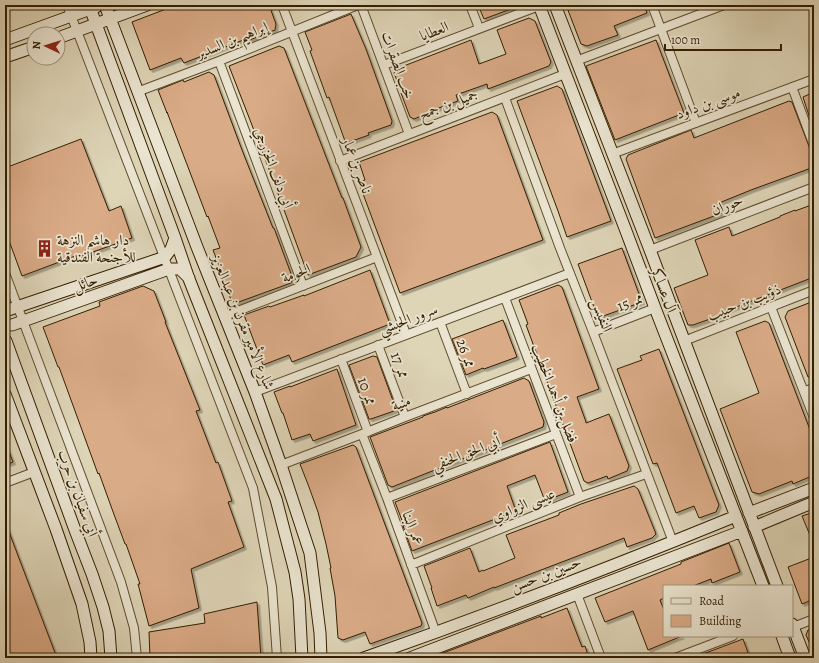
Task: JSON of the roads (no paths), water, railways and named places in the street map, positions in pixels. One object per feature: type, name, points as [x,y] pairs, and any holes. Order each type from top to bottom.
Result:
[{"type":"street","points":[[67,5],[254,488],[272,587],[277,658]]},
{"type":"street","name":"شارع الأمير مقرن بن عبدالعزيز","points":[[105,5],[194,240],[255,392],[281,465],[310,553],[320,633],[321,658]]},
{"type":"street","points":[[66,35],[146,5]]},
{"type":"street","name":"ناصر بن عمار","points":[[282,5],[406,334]]},
{"type":"street","name":"إبراهيم بن السدير","points":[[137,92],[360,5]]},
{"type":"street","name":"خب الصقرات","points":[[360,5],[409,134]]},
{"type":"street","points":[[470,5],[479,28]]},
{"type":"street","name":"العطايا","points":[[384,65],[539,5]]},
{"type":"street","name":"آل عساكر","points":[[539,5],[763,585]]},
{"type":"street","name":"آل عساكر","points":[[555,5],[650,250],[777,585]]},
{"type":"street","points":[[652,5],[696,122]]},
{"type":"street","points":[[576,61],[724,5]]},
{"type":"street","points":[[5,40],[72,16],[93,6],[96,24],[189,278],[276,499],[295,572],[300,604],[302,658]]},
{"type":"street","points":[[5,57],[26,50]]},
{"type":"street","name":"أبي دلف الخزرجي","points":[[218,61],[303,286]]},
{"type":"street","name":"جميل بن جمح","points":[[340,161],[565,74]]},
{"type":"street","name":"موسى بن داود","points":[[612,154],[814,79]]},
{"type":"street","points":[[792,87],[814,146]]},
{"type":"street","name":"النفيس","points":[[504,98],[672,542]]},
{"type":"street","name":"حوران","points":[[650,250],[814,187]]},
{"type":"street","points":[[626,231],[640,226]]},
{"type":"street","points":[[6,342],[12,325],[5,311],[165,257],[171,249],[175,238]]},
{"type":"street","name":"الحومة","points":[[225,316],[377,257]]},
{"type":"street","points":[[136,267],[140,279]]},
{"type":"street","points":[[169,269],[180,269],[189,278]]},
{"type":"street","name":"حائل","points":[[12,325],[169,269]]},
{"type":"street","name":"سرور الحبشي","points":[[255,392],[570,273]]},
{"type":"street","points":[[5,274],[121,582],[134,628],[138,658]]},
{"type":"street","name":"ذؤيب بن حبيب","points":[[684,340],[814,290]]},
{"type":"street","name":"فضل بن أحمد الخطيب","points":[[505,298],[580,497]]},
{"type":"street","points":[[771,307],[814,418]]},
{"type":"street","name":"ممر 15","points":[[593,332],[655,308]]},
{"type":"street","name":"ممر 26","points":[[440,322],[466,394]]},
{"type":"street","name":"أبي سفيان بن حرب","points":[[6,342],[103,606],[111,658]]},
{"type":"street","name":"ممر 17","points":[[378,345],[405,417]]},
{"type":"street","name":"ممر 10","points":[[341,360],[365,433]]},
{"type":"street","name":"منية","points":[[281,465],[531,369]]},
{"type":"street","points":[[804,391],[814,388]]},
{"type":"street","points":[[5,394],[56,529],[82,604],[90,642],[91,658]]},
{"type":"street","name":"عمر البنا","points":[[365,433],[436,633]]},
{"type":"street","name":"أبي الحق الحنفي","points":[[387,498],[556,434]]},
{"type":"street","points":[[5,483],[34,472]]},
{"type":"street","name":"عيسى الزواوي","points":[[411,565],[580,497],[646,474]]},
{"type":"street","points":[[749,513],[811,489],[813,502],[754,527]]},
{"type":"street","points":[[774,504],[768,510],[770,516],[779,517]]},
{"type":"street","name":"حسين بن حسن","points":[[364,658],[436,633],[736,516]]},
{"type":"street","name":"حسين بن حسن","points":[[410,658],[742,531]]},
{"type":"street","points":[[67,562],[85,556]]},
{"type":"street","points":[[577,594],[601,658]]},
{"type":"street","points":[[300,604],[316,602]]},
{"type":"street","points":[[805,658],[793,625],[814,619]]},
{"type":"street","points":[[675,658],[730,637]]},
{"type":"street","points":[[782,637],[790,658]]},
{"type":"place","name":"دار هاشم النزهة للأجنحة الفندقية","points":[[44,249]]}]
